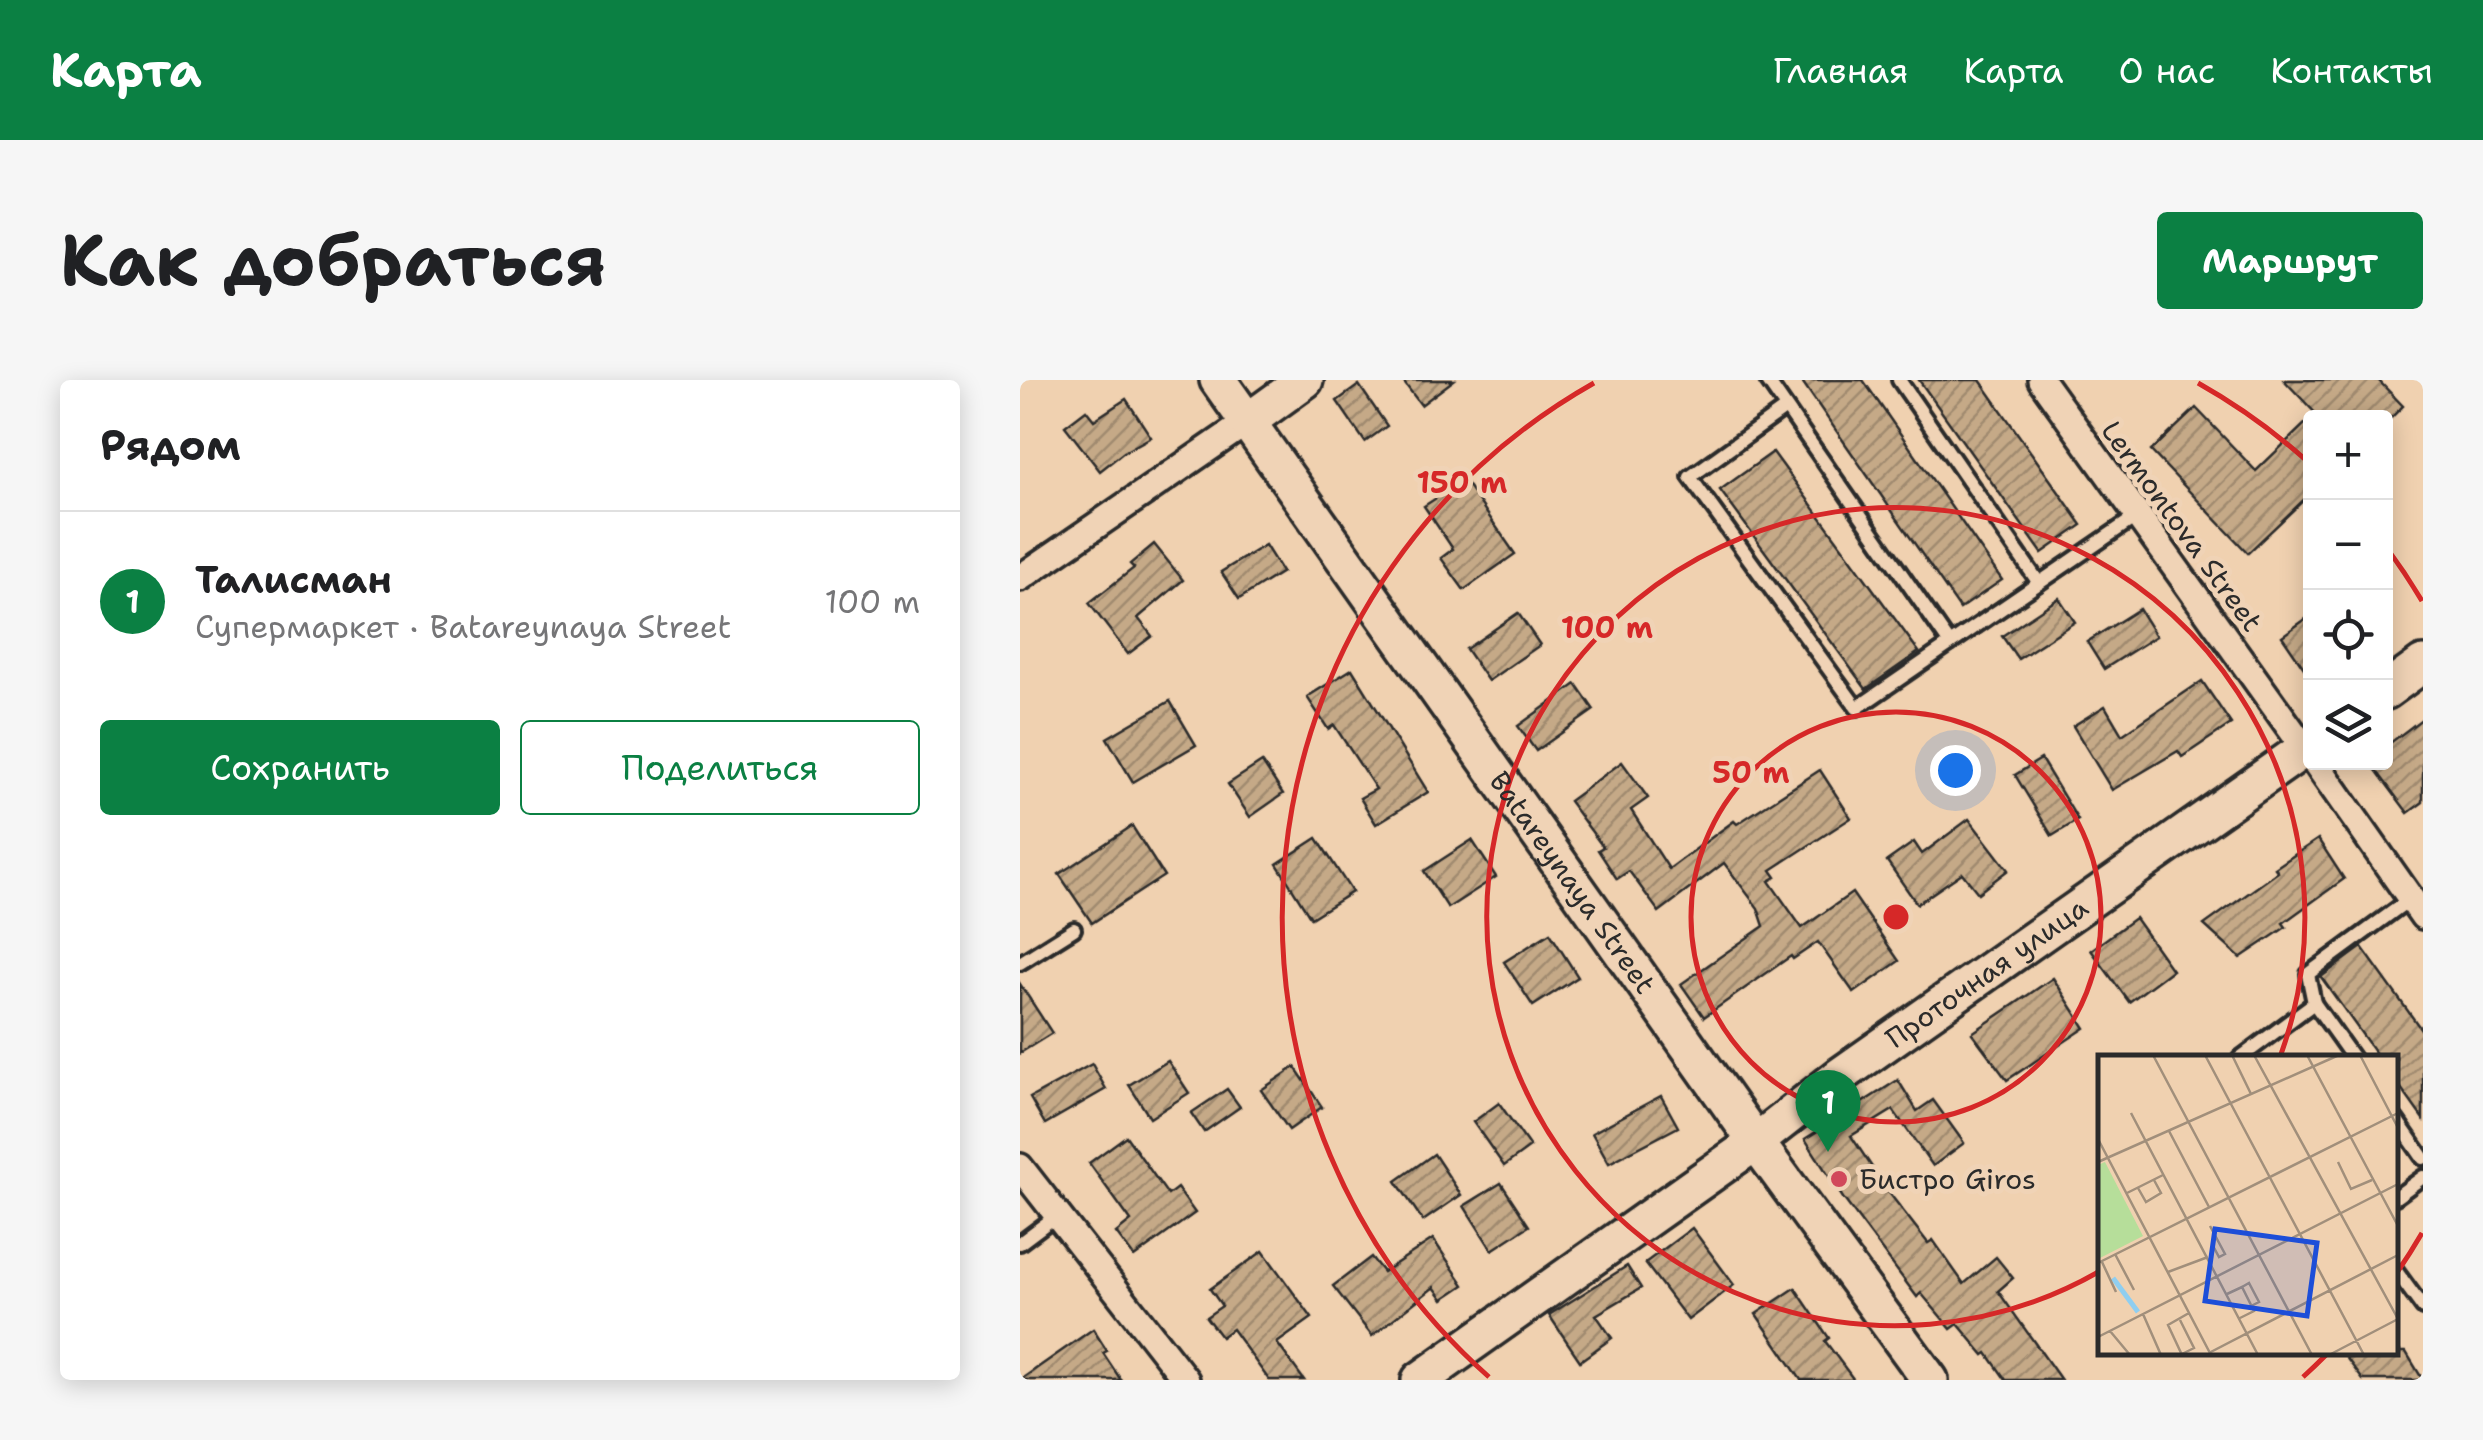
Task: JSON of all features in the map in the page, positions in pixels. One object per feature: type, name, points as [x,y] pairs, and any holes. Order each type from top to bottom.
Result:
[{"type":"street","name":"Batareynaya Street","points":[[1218,380],[1756,1142],[1930,1380]]},
{"type":"street","points":[[1020,578],[1305,380]]},
{"type":"street","name":"Lermontova Street","points":[[2041,380],[2303,743]]},
{"type":"street","points":[[2393,686],[2423,664]]},
{"type":"street","name":"Проточная улица","points":[[1420,1380],[1756,1142],[1842,1075],[2303,758]]},
{"type":"street","name":"Lermontova Street","points":[[2322,770],[2417,908]]},
{"type":"street","points":[[1020,1167],[1186,1380]]},
{"type":"lane","points":[[1767,380],[1950,644]]},
{"type":"lane","points":[[1899,380],[2039,583]]},
{"type":"lane","points":[[1786,408],[1690,477],[1857,708],[2136,516]]},
{"type":"lane","points":[[2350,1055],[2314,1003],[2308,974],[2417,908]]},
{"type":"lane","points":[[1020,963],[1074,929]]},
{"type":"lane","points":[[2244,1055],[2314,1003]]},
{"type":"lane","points":[[2398,1122],[2423,1158]]},
{"type":"lane","points":[[2398,1196],[2423,1178]]},
{"type":"lane","points":[[1020,1243],[1056,1216]]},
{"type":"lane","points":[[2398,1274],[2423,1308]]},
{"type":"building","points":[[1402,380],[1454,380],[1421,405]]},
{"type":"building","points":[[1801,380],[1863,380],[2002,580],[1960,609]]},
{"type":"building","points":[[1919,380],[1980,380],[2082,525],[2042,553]]},
{"type":"building","points":[[2284,380],[2378,380],[2403,406],[2393,416],[2393,410],[2312,410]]},
{"type":"building","points":[[1359,385],[1387,426],[1365,442],[1337,401]]},
{"type":"building","points":[[1126,399],[1151,437],[1100,471],[1065,426],[1086,410],[1094,420]]},
{"type":"building","points":[[2196,408],[2256,471],[2303,426],[2303,501],[2248,553],[2151,451]]},
{"type":"building","points":[[1773,452],[1919,652],[1866,689],[1720,490]]},
{"type":"building","points":[[1464,480],[1515,554],[1464,590],[1441,558],[1453,549],[1424,506]]},
{"type":"building","points":[[1154,544],[1183,580],[1138,618],[1152,636],[1128,654],[1089,603],[1134,568],[1130,564]]},
{"type":"building","points":[[1265,545],[1282,572],[1239,599],[1221,572]]},
{"type":"building","points":[[2059,598],[2075,622],[2018,659],[2002,636]]},
{"type":"building","points":[[2139,609],[2156,636],[2104,669],[2087,642]]},
{"type":"building","points":[[1518,613],[1540,645],[1488,681],[1466,649]]},
{"type":"building","points":[[2303,621],[2303,667],[2282,636]]},
{"type":"building","points":[[1352,669],[1428,792],[1376,824],[1360,798],[1376,789],[1334,725],[1328,729],[1307,697]]},
{"type":"building","points":[[2202,681],[2231,724],[2182,757],[2178,751],[2112,790],[2073,726],[2105,706],[2122,735]]},
{"type":"building","points":[[1576,684],[1594,710],[1536,751],[1518,726]]},
{"type":"building","points":[[1170,701],[1196,745],[1133,782],[1107,738]]},
{"type":"building","points":[[2423,718],[2423,802],[2408,813],[2376,770],[2393,770],[2393,741]]},
{"type":"building","points":[[2041,759],[2078,820],[2052,836],[2015,775]]},
{"type":"building","points":[[1262,762],[1283,794],[1250,817],[1228,784]]},
{"type":"building","points":[[1622,762],[1648,798],[1631,810],[1669,869],[1734,821],[1737,824],[1820,770],[1851,818],[1771,870],[1776,877],[1769,881],[1802,928],[1852,893],[1899,961],[1854,993],[1818,942],[1793,959],[1791,956],[1704,1017],[1681,984],[1764,926],[1758,908],[1724,863],[1659,912],[1629,871],[1617,879],[1598,850],[1603,847],[1569,801]]},
{"type":"building","points":[[1969,819],[2008,870],[1978,893],[1962,873],[1917,904],[1887,861],[1914,842],[1922,854]]},
{"type":"building","points":[[1132,826],[1164,876],[1092,923],[1059,874]]},
{"type":"building","points":[[1317,838],[1352,892],[1311,918],[1277,864]]},
{"type":"building","points":[[2318,839],[2344,879],[2283,923],[2286,927],[2240,958],[2204,925],[2278,872],[2275,868]]},
{"type":"building","points":[[1472,840],[1496,877],[1448,908],[1424,871]]},
{"type":"building","points":[[2135,918],[2172,970],[2129,1002],[2091,950]]},
{"type":"building","points":[[1550,933],[1578,977],[1533,1006],[1504,962]]},
{"type":"building","points":[[2362,947],[2423,1032],[2423,1119],[2398,1084],[2398,1055],[2377,1055],[2321,977]]},
{"type":"building","points":[[2053,978],[2085,1028],[2007,1080],[1972,1033]]},
{"type":"building","points":[[1020,984],[1052,1033],[1020,1053]]},
{"type":"building","points":[[1168,1061],[1189,1093],[1150,1118],[1129,1085]]},
{"type":"building","points":[[1092,1064],[1106,1089],[1045,1124],[1030,1098]]},
{"type":"building","points":[[1295,1067],[1322,1107],[1289,1130],[1261,1090]]},
{"type":"building","points":[[1898,1080],[1917,1111],[1933,1100],[1964,1143],[1933,1166],[1893,1110],[1851,1136],[1890,1194],[1928,1243],[1933,1240],[1964,1284],[1996,1257],[2013,1278],[1998,1291],[2061,1380],[2006,1380],[1987,1353],[1984,1355],[1958,1324],[1951,1329],[1921,1293],[1917,1297],[1843,1198],[1805,1139]]},
{"type":"building","points":[[1227,1089],[1240,1107],[1204,1132],[1191,1113]]},
{"type":"building","points":[[1661,1096],[1678,1127],[1609,1163],[1592,1133]]},
{"type":"building","points":[[1499,1103],[1530,1147],[1504,1166],[1473,1122]]},
{"type":"building","points":[[1126,1136],[1168,1195],[1177,1188],[1195,1213],[1134,1257],[1116,1233],[1131,1221],[1089,1163]]},
{"type":"building","points":[[1434,1154],[1461,1195],[1423,1221],[1396,1181]]},
{"type":"building","points":[[1501,1183],[1529,1226],[1492,1250],[1464,1206]]},
{"type":"building","points":[[1692,1228],[1734,1285],[1688,1320],[1645,1263]]},
{"type":"building","points":[[1433,1239],[1464,1285],[1443,1299],[1434,1287],[1372,1336],[1333,1286],[1371,1257],[1383,1272]]},
{"type":"building","points":[[1263,1251],[1312,1318],[1277,1343],[1304,1380],[1269,1380],[1232,1329],[1221,1337],[1206,1317],[1222,1306],[1210,1289]]},
{"type":"building","points":[[1627,1266],[1641,1288],[1596,1315],[1612,1338],[1580,1361],[1549,1315]]},
{"type":"building","points":[[1795,1288],[1829,1338],[1825,1341],[1854,1380],[1801,1380],[1756,1314]]},
{"type":"building","points":[[1093,1329],[1121,1380],[1020,1380]]},
{"type":"building","points":[[2406,1352],[2423,1380],[2363,1380],[2344,1355]]},
{"type":"place","name":"Талисман","points":[[1828,1152]]},
{"type":"place","name":"Бистро Giros","points":[[1839,1179]]}]
